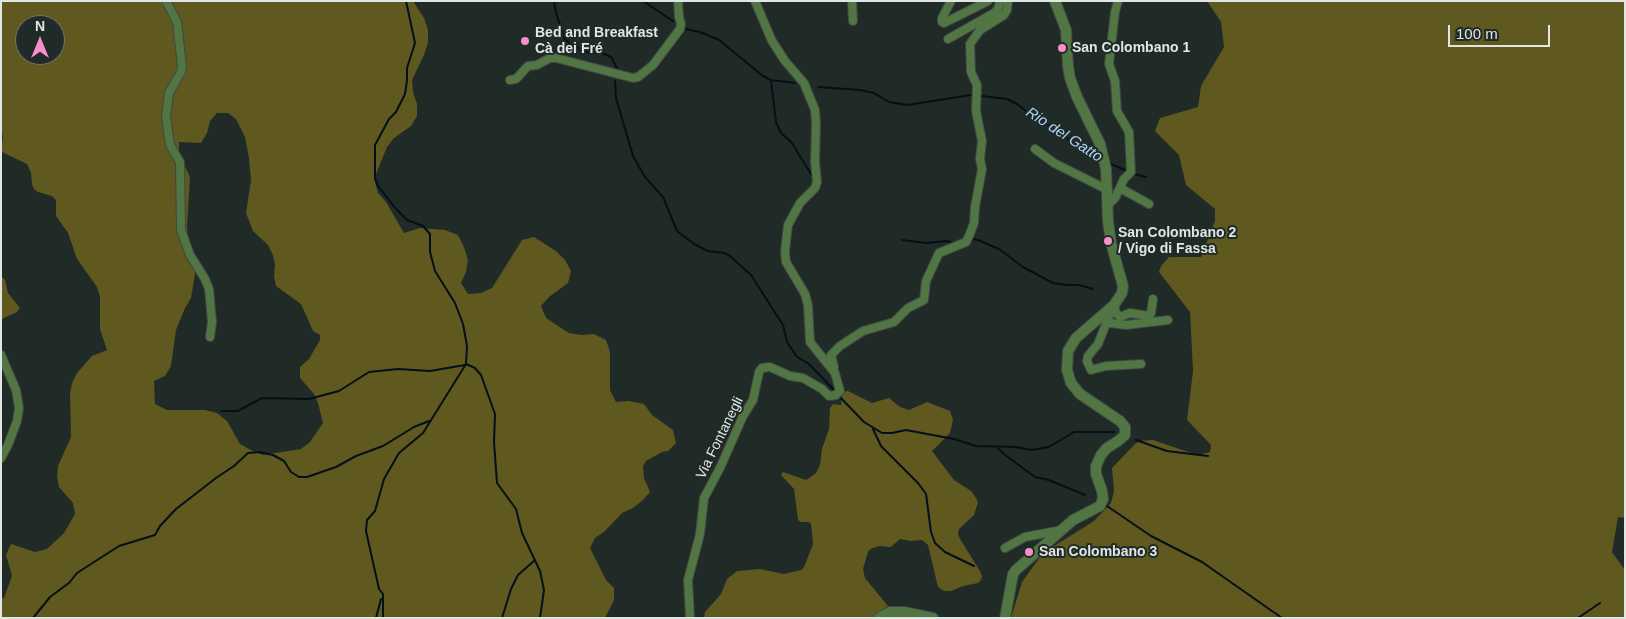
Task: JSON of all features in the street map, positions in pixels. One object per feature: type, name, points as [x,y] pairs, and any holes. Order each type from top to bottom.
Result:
[{"type":"street","points":[[166,1],[177,22],[182,66],[181,72],[169,93],[166,117],[170,145],[180,162],[181,230],[190,255],[205,279],[209,290],[212,322],[210,337]]},
{"type":"street","points":[[510,80],[516,79],[528,66],[556,58],[633,78],[638,77],[653,65],[680,29],[678,1]]},
{"type":"street","points":[[755,1],[772,41],[785,61],[804,83],[815,110],[815,188],[800,203],[788,225],[785,250],[786,262],[805,294],[808,305],[810,342],[835,373]]},
{"type":"street","points":[[852,1],[853,21]]},
{"type":"street","points":[[951,1],[942,18],[944,23],[988,1]]},
{"type":"street","points":[[948,39],[994,13],[998,9],[1000,1]]},
{"type":"street","points":[[835,373],[831,358],[832,353],[858,333],[894,322],[908,308],[924,300],[926,281],[938,253],[966,242],[969,236],[974,223],[982,169],[980,158],[982,141],[976,111],[977,85],[971,72],[970,44],[980,30],[1004,16],[1008,1]]},
{"type":"street","points":[[1055,1],[1066,30],[1070,78],[1076,97],[1100,144],[1106,169],[1108,221],[1111,243],[1123,286],[1122,293],[1111,311],[1098,344],[1088,356],[1087,361],[1091,370],[1106,366],[1141,364]]},
{"type":"street","points":[[1108,205],[1115,198],[1131,172],[1129,132],[1117,111],[1115,81],[1109,64],[1118,1]]},
{"type":"street","points":[[1036,149],[1054,163],[1108,190]]},
{"type":"street","points":[[1120,188],[1150,204]]},
{"type":"street","points":[[1111,311],[1116,312],[1120,317],[1130,313],[1149,316],[1153,299]]},
{"type":"street","points":[[1111,311],[1110,323],[1126,325],[1168,320]]},
{"type":"street","points":[[1005,618],[1013,574],[1016,570],[1074,520],[1100,506],[1103,499],[1096,474],[1096,466],[1107,448],[1125,435],[1125,427],[1120,421],[1080,394],[1071,383],[1067,370],[1068,351],[1076,338],[1111,311]]},
{"type":"street","points":[[1,355],[16,390],[19,408],[17,421],[1,458]]},
{"type":"street","name":"Via Fontanegli","points":[[690,618],[688,580],[700,534],[704,498],[720,468],[743,416],[753,400],[758,372],[762,368],[770,367],[790,376],[804,378],[822,389],[829,396],[840,391],[835,373]]},
{"type":"street","points":[[1005,548],[1025,537],[1062,530]]},
{"type":"street","points":[[879,618],[890,612],[904,612],[933,618]]},
{"type":"shaded area","points":[[1,1],[413,1],[424,18],[428,30],[428,43],[412,80],[417,104],[417,116],[411,126],[394,138],[387,147],[374,179],[378,193],[386,202],[404,233],[420,228],[445,230],[458,235],[468,260],[466,272],[461,283],[468,294],[481,293],[492,288],[522,240],[534,237],[556,251],[565,260],[571,271],[568,283],[549,297],[541,306],[546,318],[569,333],[594,334],[606,340],[610,352],[610,390],[616,402],[629,401],[644,404],[652,415],[673,430],[676,443],[668,451],[662,452],[646,461],[643,466],[644,478],[650,492],[633,508],[622,513],[605,531],[595,538],[590,548],[606,580],[614,588],[614,600],[605,618],[1,618],[1,598],[4,598],[12,576],[6,555],[11,544],[35,552],[47,549],[64,533],[75,514],[73,503],[59,487],[57,477],[58,466],[71,437],[70,394],[72,383],[77,373],[92,356],[107,350],[100,329],[100,297],[97,287],[77,259],[68,233],[56,216],[56,200],[52,196],[34,189],[27,164],[1,150],[3,138],[1,126]],"holes":[[[217,113],[228,113],[236,119],[245,137],[251,180],[246,213],[253,231],[268,245],[273,255],[276,286],[301,304],[313,331],[320,335],[320,340],[309,359],[300,367],[300,378],[314,394],[323,423],[310,442],[301,449],[263,455],[240,444],[227,421],[217,413],[205,410],[167,410],[155,404],[154,381],[165,376],[171,366],[176,330],[191,298],[195,274],[196,262],[188,238],[187,226],[190,177],[179,154],[179,142],[201,143],[207,133],[210,121]]]},
{"type":"shaded area","points":[[1207,1],[1625,1],[1625,518],[1618,517],[1612,552],[1625,570],[1625,618],[1011,618],[1022,582],[1043,553],[1094,521],[1111,503],[1114,491],[1112,468],[1135,444],[1140,441],[1153,440],[1197,455],[1210,452],[1211,445],[1187,420],[1193,371],[1190,312],[1159,272],[1161,266],[1169,257],[1201,257],[1215,221],[1215,209],[1186,185],[1179,155],[1155,131],[1160,118],[1198,107],[1201,86],[1224,47],[1221,22]]},
{"type":"shaded area","points":[[1,276],[5,280],[8,293],[20,308],[17,312],[2,319]]},
{"type":"shaded area","points":[[848,391],[872,403],[889,398],[900,407],[909,410],[927,402],[950,411],[953,420],[950,433],[932,451],[954,480],[971,491],[978,502],[974,515],[959,529],[958,534],[980,571],[981,580],[978,583],[951,591],[944,591],[938,587],[928,545],[922,540],[900,539],[891,547],[879,546],[870,549],[868,552],[863,569],[865,578],[888,606],[873,618],[704,618],[705,612],[721,594],[727,579],[737,571],[760,569],[784,574],[801,570],[804,567],[813,544],[811,524],[798,520],[794,489],[781,475],[783,472],[806,480],[816,473],[820,465],[822,449],[829,429],[830,408],[833,404],[841,405],[843,392]]},
{"type":"waterway","points":[[383,618],[383,594],[379,589],[366,531],[367,520],[375,511],[384,479],[399,453],[423,433],[466,364],[467,346],[463,324],[455,303],[435,271],[430,252],[430,234],[423,226],[407,220],[396,209],[378,186],[375,178],[375,145],[405,94],[407,68],[415,43],[406,1]]},
{"type":"waterway","points":[[554,1],[565,39],[570,44],[589,53],[602,53],[611,57],[618,70]]},
{"type":"waterway","name":"Rio del Gatto","points":[[643,1],[673,21]]},
{"type":"waterway","name":"Rio del Gatto","points":[[685,29],[700,32],[719,40],[763,76],[771,80],[795,83]]},
{"type":"waterway","points":[[615,81],[616,98],[633,156],[645,177],[663,197],[677,231],[694,244],[708,251],[724,253],[730,256],[751,275],[783,325],[787,342],[797,357],[809,364],[836,392]]},
{"type":"waterway","points":[[771,81],[776,122],[781,133],[792,143],[814,179]]},
{"type":"waterway","name":"Rio del Gatto","points":[[818,87],[860,90],[874,93],[889,102],[907,105],[971,95]]},
{"type":"waterway","name":"Rio del Gatto","points":[[982,96],[1007,99],[1017,104],[1034,117],[1059,131],[1075,145],[1100,158]]},
{"type":"waterway","name":"Rio del Gatto","points":[[1109,163],[1127,171]]},
{"type":"waterway","name":"Rio del Gatto","points":[[1134,174],[1146,177]]},
{"type":"waterway","points":[[972,239],[999,249],[1023,267],[1053,283],[1079,285],[1093,289]]},
{"type":"waterway","points":[[902,240],[927,243],[946,241],[954,243]]},
{"type":"waterway","points":[[466,364],[475,368],[481,375],[495,414],[494,442],[497,483],[516,509],[522,533],[540,571],[544,590],[540,618]]},
{"type":"waterway","points":[[222,411],[238,411],[262,398],[309,399],[339,391],[369,372],[398,369],[430,371],[465,365]]},
{"type":"waterway","points":[[838,395],[864,422],[882,433],[906,430],[954,439],[976,446],[1016,447],[1031,450],[1049,447],[1074,432],[1114,432]]},
{"type":"waterway","points":[[33,618],[50,597],[69,583],[77,573],[119,546],[155,535],[160,526],[176,509],[234,466],[248,453],[259,452],[273,455],[284,461],[291,472],[299,477],[307,477],[336,467],[356,456],[383,446],[414,427],[429,421]]},
{"type":"waterway","points":[[873,429],[881,446],[918,483],[926,494],[931,532],[935,543],[945,552],[974,566]]},
{"type":"waterway","points":[[1136,440],[1167,451],[1208,456]]},
{"type":"waterway","points":[[998,448],[1035,477],[1049,480],[1085,495]]},
{"type":"waterway","points":[[1107,506],[1151,536],[1202,562],[1282,618]]},
{"type":"waterway","points":[[502,618],[511,589],[518,575],[535,560]]},
{"type":"waterway","points":[[376,618],[381,599]]},
{"type":"waterway","points":[[1578,618],[1600,603]]},
{"type":"place","name":"Bed and Breakfast Cà dei Fré","points":[[525,41]]},
{"type":"place","name":"San Colombano 1","points":[[1062,48]]},
{"type":"place","name":"San Colombano 2 / Vigo di Fassa","points":[[1108,241]]},
{"type":"place","name":"San Colombano 3","points":[[1029,552]]}]
